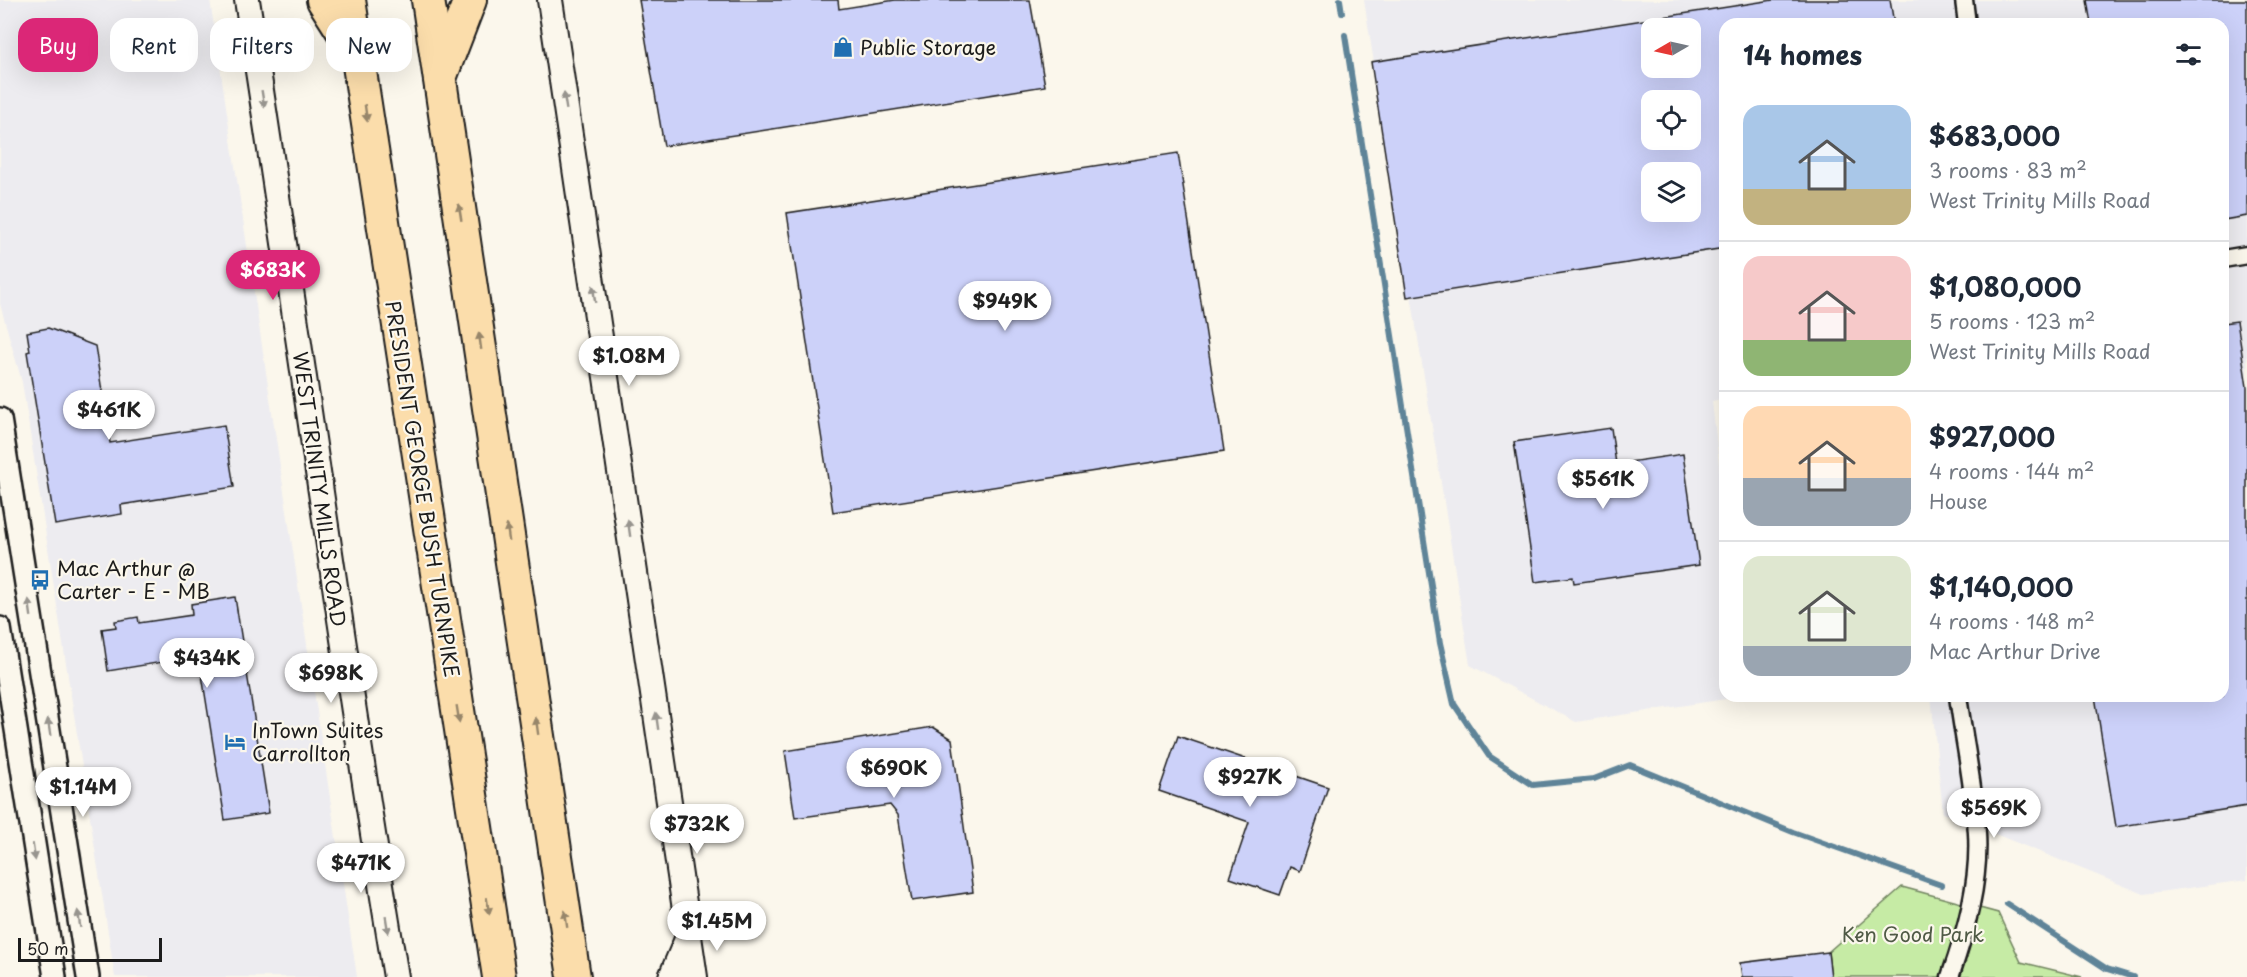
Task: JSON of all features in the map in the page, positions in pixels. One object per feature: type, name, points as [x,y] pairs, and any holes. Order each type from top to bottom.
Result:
[{"type":"highway","points":[[323,0],[334,18]]},
{"type":"highway","name":"PRESIDENT GEORGE BUSH TURNPIKE","points":[[349,0],[352,18]]},
{"type":"highway","points":[[428,0],[574,977]]},
{"type":"highway","points":[[440,79],[470,0]]},
{"type":"highway","name":"PRESIDENT GEORGE BUSH TURNPIKE","points":[[360,72],[397,324],[499,977]]},
{"type":"main road","name":"WEST TRINITY MILLS ROAD","points":[[247,0],[289,265],[339,620],[396,977]]},
{"type":"main road","points":[[550,0],[695,977]]},
{"type":"main road","points":[[671,977],[689,945]]},
{"type":"main road","points":[[689,945],[709,977]]},
{"type":"street","points":[[1964,0],[1966,18]]},
{"type":"street","points":[[2229,258],[2247,255]]},
{"type":"street","points":[[0,418],[88,977]]},
{"type":"street","points":[[0,628],[55,977]]},
{"type":"street","points":[[1950,977],[1967,928],[1977,862],[1977,832],[1959,702]]},
{"type":"shaded area","points":[[0,0],[210,0],[213,18],[210,18],[210,72],[221,72],[357,977],[115,977],[22,382],[0,304]]},
{"type":"shaded area","points":[[1364,0],[2247,0],[2247,880],[2144,894],[1943,813],[1932,702],[2229,702],[2229,18],[1719,18],[1719,399],[1712,401],[1719,465],[1719,700],[1576,722],[1470,665]]},
{"type":"green space","name":"Ken Good Park","points":[[1902,887],[1998,913],[2021,962],[2082,977],[1831,977],[1828,952]]},
{"type":"building","points":[[639,0],[838,0],[839,9],[895,0],[1030,0],[1045,86],[664,146]]},
{"type":"building","points":[[1773,0],[1890,0],[1893,18],[1719,18],[1719,249],[1407,297],[1371,62],[1641,20],[1641,78],[1701,78],[1701,18],[1656,18]]},
{"type":"building","points":[[2087,0],[2247,0],[2247,216],[2229,219],[2229,18],[2090,18]]},
{"type":"building","points":[[1178,153],[1224,451],[833,512],[787,213]]},
{"type":"building","points":[[2237,321],[2247,387],[2247,806],[2116,827],[2096,702],[2229,702],[2229,322]]},
{"type":"building","points":[[48,328],[95,346],[110,443],[224,425],[234,487],[121,505],[122,514],[55,525],[27,352],[30,351],[27,332]]},
{"type":"building","points":[[1611,428],[1616,464],[1683,454],[1699,565],[1574,583],[1573,577],[1535,582],[1514,442]]},
{"type":"building","name":"InTown Suites Carrollton","points":[[235,597],[269,813],[225,820],[199,656],[108,671],[102,629],[116,627],[115,621],[138,617],[139,623],[192,615],[191,604]]},
{"type":"building","points":[[933,727],[952,739],[973,892],[912,901],[898,815],[890,805],[795,818],[785,751]]},
{"type":"building","points":[[1178,736],[1328,787],[1300,871],[1290,867],[1280,895],[1230,878],[1249,822],[1159,791]]},
{"type":"building","points":[[1828,952],[1831,977],[1742,977],[1740,963]]},
{"type":"waterway","points":[[1340,0],[1342,13]]},
{"type":"waterway","points":[[1345,35],[1440,643],[1454,704],[1489,756],[1533,785],[1594,779],[1630,765],[1793,832],[1941,885]]},
{"type":"waterway","points":[[2007,904],[2107,969],[2133,977]]},
{"type":"place","name":"Public Storage","points":[[843,47]]},
{"type":"place","name":"Mac Arthur @ Carter - E - MB","points":[[40,580]]},
{"type":"place","name":"InTown Suites Carrollton","points":[[235,742]]}]
